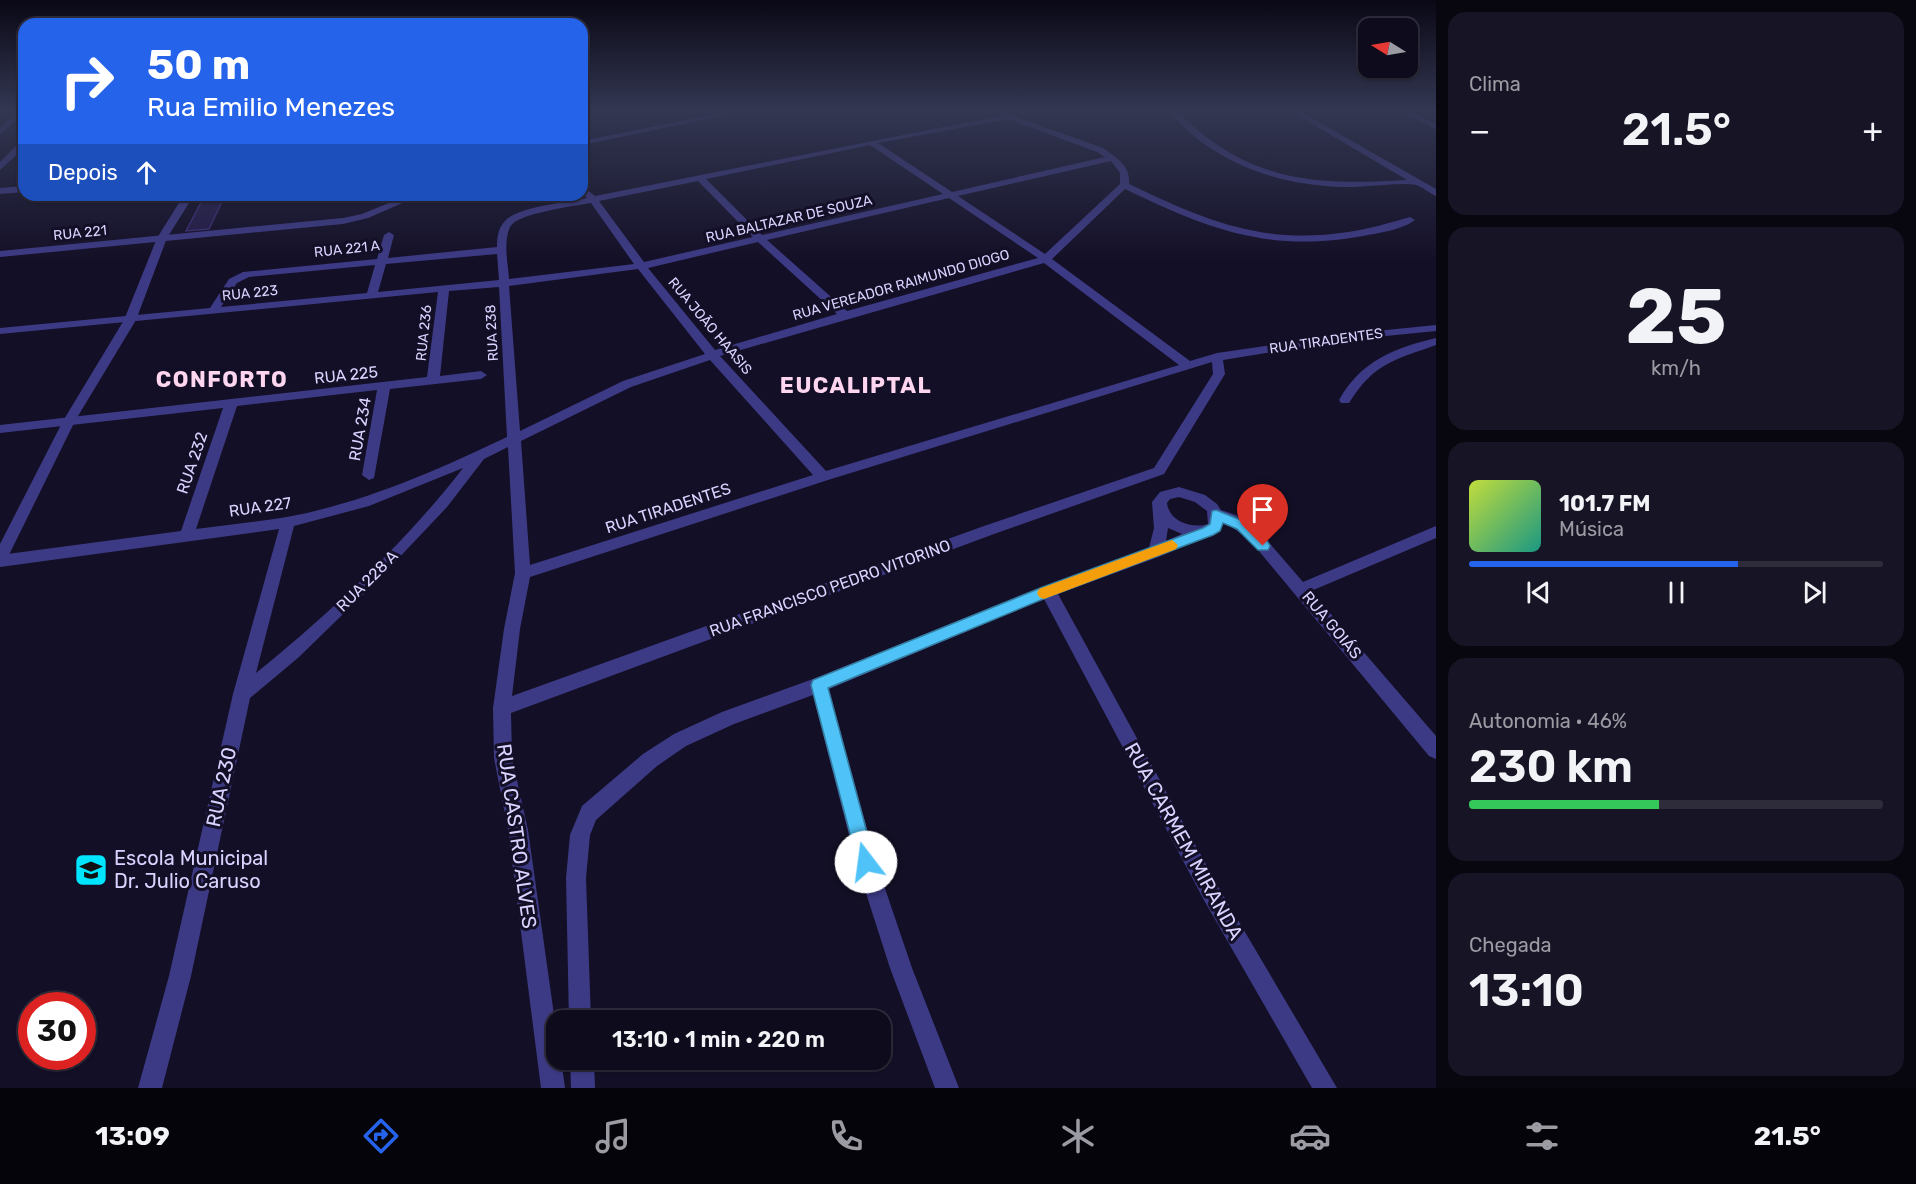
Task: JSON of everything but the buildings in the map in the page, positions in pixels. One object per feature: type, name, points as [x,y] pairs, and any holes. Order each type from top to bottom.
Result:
[{"type":"street","points":[[594,200],[782,161]]},
{"type":"street","points":[[900,161],[1046,259],[1188,366]]},
{"type":"street","name":"RUA BALTAZAR DE SOUZA","points":[[504,283],[641,266],[1101,161]]},
{"type":"street","points":[[1115,161],[1126,177],[1124,185],[1180,212],[1242,233],[1272,238],[1313,238],[1383,230],[1410,220]]},
{"type":"street","points":[[1238,161],[1284,177],[1335,186],[1417,182]]},
{"type":"street","points":[[1380,161],[1436,193]]},
{"type":"street","points":[[700,178],[761,240],[845,315]]},
{"type":"street","name":"RUA VEREADOR RAIMUNDO DIOGO","points":[[513,440],[627,384],[711,355],[1046,259],[1124,185]]},
{"type":"street","points":[[0,191],[18,190]]},
{"type":"street","name":"RUA JOÃO HAASIS","points":[[588,194],[711,355],[823,477]]},
{"type":"street","name":"RUA 238","points":[[513,440],[502,250],[507,225],[512,219],[524,214],[594,200]]},
{"type":"street","points":[[0,560],[69,422],[130,320],[162,238],[185,201]]},
{"type":"street","name":"RUA 221","points":[[0,254],[343,221],[365,216],[401,201]]},
{"type":"street","points":[[372,295],[389,235]]},
{"type":"street","name":"RUA 221 A","points":[[213,312],[232,281],[241,276],[502,250]]},
{"type":"street","name":"RUA 223","points":[[0,331],[504,283]]},
{"type":"street","name":"RUA 236","points":[[434,381],[444,289]]},
{"type":"street","name":"RUA TIRADENTES","points":[[523,573],[823,477],[1217,357],[1346,337],[1436,328]]},
{"type":"street","points":[[1345,400],[1351,387],[1364,371],[1377,363],[1436,341]]},
{"type":"street","points":[[1156,552],[1161,528],[1158,504],[1161,497],[1169,493],[1159,471],[1219,374],[1217,357]]},
{"type":"street","name":"RUA 225","points":[[0,429],[384,388],[481,375]]},
{"type":"street","name":"RUA 234","points":[[369,475],[384,388]]},
{"type":"street","name":"RUA 232","points":[[187,534],[231,404]]},
{"type":"street","name":"RUA 227","points":[[0,560],[288,522],[364,502],[513,440]]},
{"type":"street","name":"RUA CASTRO ALVES","points":[[513,440],[523,573],[512,629],[502,708],[503,758],[518,830],[553,1088]]},
{"type":"street","name":"RUA 228 A","points":[[242,694],[279,667],[305,644],[434,515],[479,456]]},
{"type":"street","name":"RUA FRANCISCO PEDRO VITORINO","points":[[502,708],[989,530],[1159,471]]},
{"type":"street","name":"RUA GOIÁS","points":[[1169,493],[1179,492],[1202,499],[1216,514],[1231,519],[1254,535],[1436,750]]},
{"type":"street","points":[[1160,512],[1176,527],[1199,533]]},
{"type":"street","points":[[580,1010],[576,878],[580,835],[589,813],[650,760],[680,740],[728,718],[819,685],[1048,591],[1156,552],[1215,527],[1216,514]]},
{"type":"street","name":"RUA 230","points":[[150,1088],[180,976],[242,694],[288,522]]},
{"type":"street","points":[[1301,588],[1436,532]]},
{"type":"street","name":"RUA CARMEM MIRANDA","points":[[1048,591],[1212,895],[1325,1088]]},
{"type":"street","points":[[819,685],[866,862],[901,968],[947,1088]]},
{"type":"street","points":[[582,1070],[583,1088]]},
{"type":"slow traffic","points":[[1044,593],[1172,545]]},
{"type":"place","name":"Escola Municipal Dr. Julio Caruso","points":[[91,870]]},
{"type":"district","name":"CONFORTO","points":[[222,379]]},
{"type":"district","name":"EUCALIPTAL","points":[[856,385]]},
{"type":"route","points":[[866,862],[819,685],[1048,591],[1208,531],[1215,527],[1216,514],[1242,526],[1263,546]]}]
